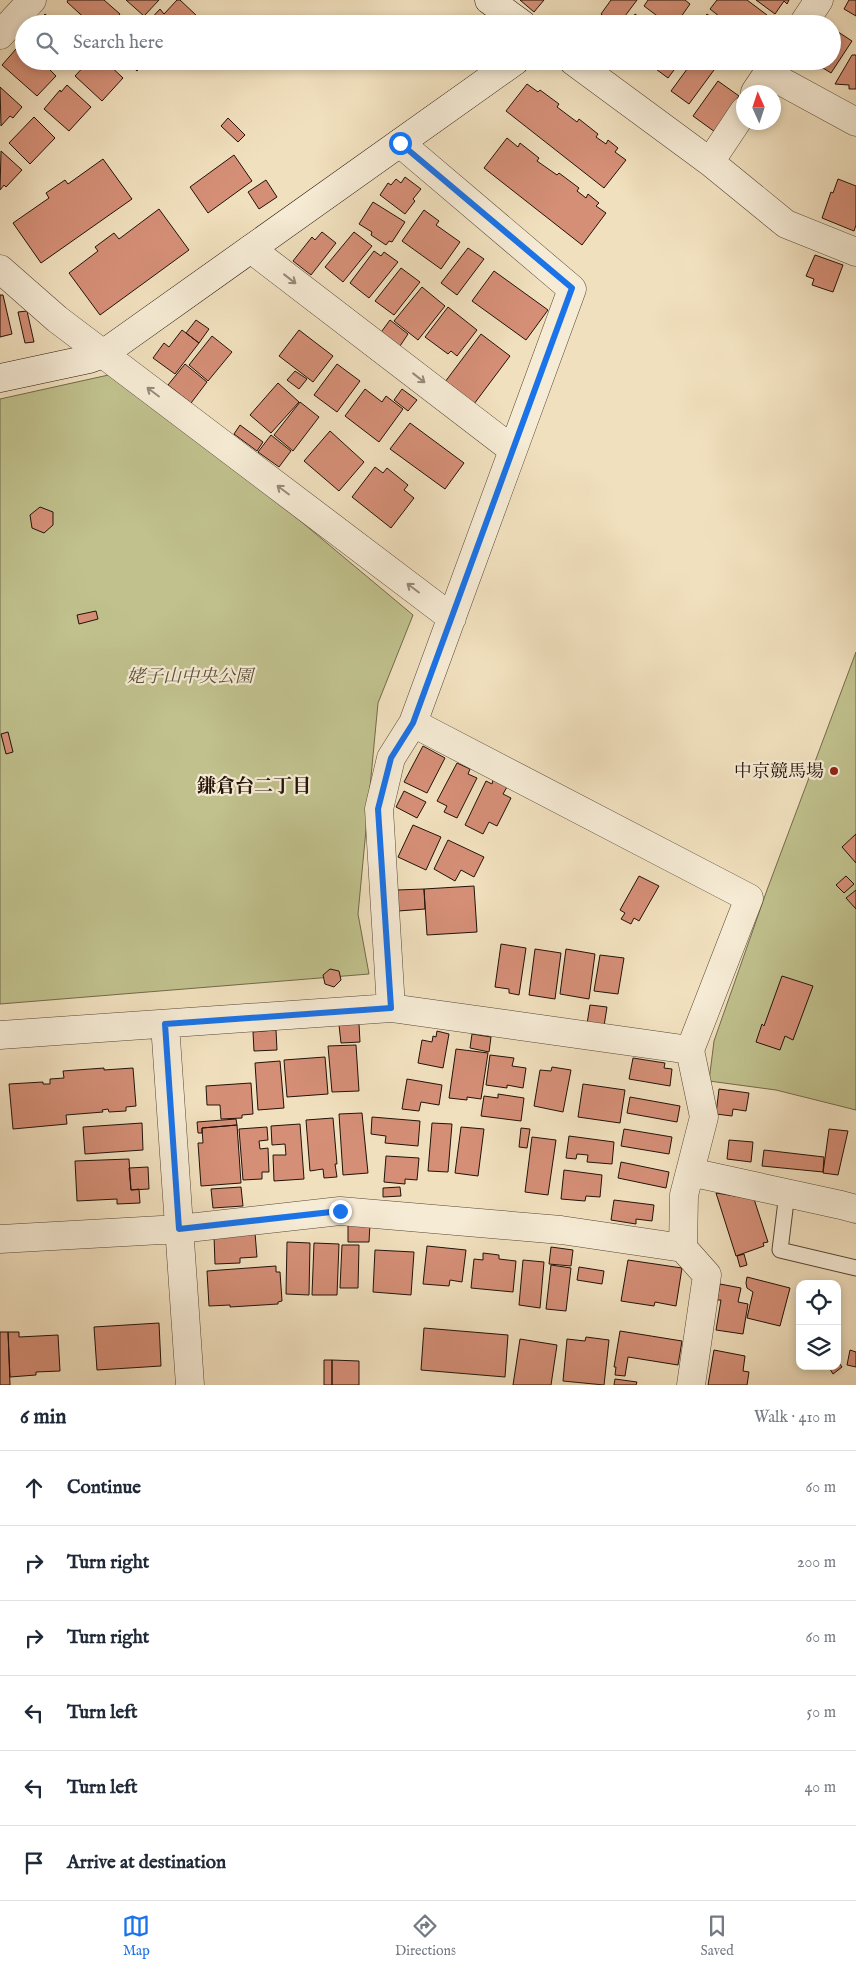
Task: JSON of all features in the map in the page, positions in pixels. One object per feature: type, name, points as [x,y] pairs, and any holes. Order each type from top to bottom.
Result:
[{"type":"street","points":[[18,15],[32,0]]},
{"type":"street","points":[[489,0],[510,15]]},
{"type":"street","points":[[808,15],[819,0]]},
{"type":"street","points":[[0,35],[15,19]]},
{"type":"street","points":[[0,378],[89,359],[103,354],[502,70]]},
{"type":"street","points":[[585,70],[710,162],[786,224],[856,252]]},
{"type":"street","points":[[766,76],[856,122]]},
{"type":"street","points":[[710,162],[736,123]]},
{"type":"street","points":[[391,1008],[378,809],[391,758],[413,723],[572,288],[400,143]]},
{"type":"street","points":[[251,249],[513,450]]},
{"type":"street","points":[[0,269],[57,319],[452,618]]},
{"type":"street","points":[[413,723],[749,898],[690,1050],[704,1117],[684,1195],[683,1248]]},
{"type":"street","points":[[0,1035],[391,1008],[690,1050]]},
{"type":"street","points":[[165,1024],[190,1385]]},
{"type":"street","points":[[690,1172],[856,1210]]},
{"type":"street","points":[[0,1240],[179,1229],[340,1211],[561,1230],[683,1248],[707,1275],[691,1385]]},
{"type":"lane","points":[[787,1193],[780,1250],[856,1268]]},
{"type":"green space","name":"姥子山中央公園","points":[[122,372],[413,615],[378,703],[358,914],[369,974],[0,1004],[0,399]]},
{"type":"green space","name":"中京競馬場","points":[[856,652],[856,1110],[776,1090],[709,1081],[714,1041],[767,890]]},
{"type":"building","points":[[68,0],[104,0],[120,14],[81,15],[67,2]]},
{"type":"building","points":[[126,0],[159,0],[143,15]]},
{"type":"building","points":[[177,0],[180,0],[196,15],[154,15],[160,9],[164,14]]},
{"type":"building","points":[[520,0],[544,0],[534,12]]},
{"type":"building","points":[[611,0],[637,0],[626,15],[601,14]]},
{"type":"building","points":[[648,0],[685,0],[690,4],[682,15],[656,15],[644,6]]},
{"type":"building","points":[[717,0],[747,0],[767,15],[718,15],[710,9]]},
{"type":"building","points":[[756,0],[789,0],[787,4],[784,1],[775,14]]},
{"type":"building","points":[[849,0],[856,0],[856,16],[844,9]]},
{"type":"building","points":[[841,34],[852,41],[841,58]]},
{"type":"building","points":[[15,50],[15,70],[50,70],[56,76],[37,96],[2,65]]},
{"type":"building","points":[[852,55],[856,55],[856,89],[849,89],[849,85],[835,84]]},
{"type":"building","points":[[81,70],[115,70],[123,78],[102,101],[75,76]]},
{"type":"building","points":[[657,70],[674,70],[668,78]]},
{"type":"building","points":[[686,70],[714,70],[689,104],[671,91]]},
{"type":"building","points":[[718,81],[736,94],[736,100],[715,132],[693,116]]},
{"type":"building","points":[[527,84],[538,92],[540,90],[559,104],[557,107],[577,122],[579,119],[598,134],[596,137],[606,144],[608,140],[618,148],[615,152],[626,160],[604,188],[506,111]]},
{"type":"building","points":[[67,85],[91,107],[69,131],[44,109],[60,90],[61,92]]},
{"type":"building","points":[[0,87],[22,107],[13,118],[10,116],[1,126]]},
{"type":"building","points":[[34,117],[55,138],[30,164],[9,143]]},
{"type":"building","points":[[228,118],[245,135],[238,142],[221,126]]},
{"type":"building","points":[[507,138],[518,147],[520,143],[539,158],[537,161],[557,175],[559,173],[579,188],[577,191],[586,198],[588,194],[599,203],[596,206],[606,213],[582,245],[484,168]]},
{"type":"building","points":[[1,151],[22,170],[6,187],[4,185],[0,190]]},
{"type":"building","points":[[234,155],[252,181],[208,213],[190,187]]},
{"type":"building","points":[[103,159],[132,199],[41,263],[13,223],[49,198],[46,193],[65,180],[68,184]]},
{"type":"building","points":[[405,177],[421,189],[405,214],[380,195],[388,183],[391,185],[396,179],[401,183]]},
{"type":"building","points":[[838,179],[856,186],[856,225],[854,231],[822,218],[831,192],[833,193]]},
{"type":"building","points":[[266,180],[277,197],[259,209],[248,192]]},
{"type":"building","points":[[373,202],[405,222],[392,242],[389,241],[386,245],[371,235],[372,232],[359,224]]},
{"type":"building","points":[[159,209],[189,250],[100,315],[69,273],[98,251],[95,247],[114,233],[119,239]]},
{"type":"building","points":[[424,210],[439,221],[436,225],[460,242],[441,269],[402,241]]},
{"type":"building","points":[[322,232],[336,243],[311,275],[293,261],[312,237],[315,240]]},
{"type":"building","points":[[354,232],[372,246],[343,282],[325,267]]},
{"type":"building","points":[[468,248],[484,259],[457,295],[441,283]]},
{"type":"building","points":[[374,251],[381,256],[384,252],[398,262],[369,298],[350,283]]},
{"type":"building","points":[[815,255],[843,265],[833,292],[812,285],[814,279],[806,276]]},
{"type":"building","points":[[401,268],[420,282],[394,315],[375,301]]},
{"type":"building","points":[[494,271],[548,310],[526,340],[472,301]]},
{"type":"building","points":[[422,287],[445,306],[418,340],[394,321]]},
{"type":"building","points":[[0,295],[3,295],[12,334],[0,337]]},
{"type":"building","points":[[448,307],[477,330],[457,356],[451,351],[448,354],[425,337]]},
{"type":"building","points":[[27,311],[34,342],[25,343],[18,312]]},
{"type":"building","points":[[196,320],[209,329],[199,343],[186,333]]},
{"type":"building","points":[[390,320],[408,334],[398,349],[379,335]]},
{"type":"building","points":[[182,330],[199,343],[175,374],[153,358],[164,343],[169,347]]},
{"type":"building","points":[[299,330],[333,356],[313,382],[279,356]]},
{"type":"building","points":[[481,334],[510,356],[474,404],[445,382]]},
{"type":"building","points":[[212,336],[232,352],[208,381],[189,365]]},
{"type":"building","points":[[185,364],[207,382],[191,403],[168,385]]},
{"type":"building","points":[[337,364],[360,381],[337,412],[314,395]]},
{"type":"building","points":[[295,371],[307,379],[299,389],[287,380]]},
{"type":"building","points":[[278,383],[299,402],[271,433],[250,415]]},
{"type":"building","points":[[365,389],[382,402],[386,396],[403,409],[379,442],[345,416]]},
{"type":"building","points":[[402,389],[417,400],[408,411],[394,400]]},
{"type":"building","points":[[300,402],[319,417],[293,451],[274,435]]},
{"type":"building","points":[[410,423],[464,463],[445,489],[390,449]]},
{"type":"building","points":[[240,425],[263,442],[257,451],[234,434]]},
{"type":"building","points":[[330,431],[364,462],[339,491],[304,461]]},
{"type":"building","points":[[271,435],[291,451],[279,467],[258,452]]},
{"type":"building","points":[[375,467],[383,473],[387,468],[408,485],[404,490],[414,498],[391,528],[352,497]]},
{"type":"building","points":[[40,507],[53,512],[53,525],[44,533],[32,528],[30,515]]},
{"type":"building","points":[[96,611],[98,619],[79,624],[77,615]]},
{"type":"building","points":[[8,732],[13,752],[6,754],[1,734]]},
{"type":"building","points":[[423,746],[445,758],[427,793],[404,782]]},
{"type":"building","points":[[457,763],[470,769],[468,774],[477,778],[457,818],[444,812],[447,806],[437,801]]},
{"type":"building","points":[[493,780],[507,787],[503,794],[511,798],[497,826],[489,822],[483,834],[465,825],[486,781],[492,784]]},
{"type":"building","points":[[404,791],[426,802],[417,818],[396,807]]},
{"type":"building","points":[[413,825],[441,837],[426,870],[398,857]]},
{"type":"building","points":[[856,834],[856,863],[842,847]]},
{"type":"building","points":[[448,840],[484,857],[474,877],[461,870],[455,881],[434,869]]},
{"type":"building","points":[[639,876],[659,886],[639,921],[634,918],[631,924],[621,919],[625,913],[620,910]]},
{"type":"building","points":[[846,876],[854,884],[844,893],[836,885]]},
{"type":"building","points":[[474,886],[477,932],[427,935],[424,889]]},
{"type":"building","points":[[424,889],[425,909],[398,911],[397,890]]},
{"type":"building","points":[[856,890],[856,909],[846,898]]},
{"type":"building","points":[[501,944],[526,948],[519,995],[509,993],[509,989],[495,987]]},
{"type":"building","points":[[535,949],[561,953],[555,999],[529,995]]},
{"type":"building","points":[[566,949],[595,954],[589,999],[560,994]]},
{"type":"building","points":[[600,955],[624,958],[618,994],[594,991]]},
{"type":"building","points":[[330,969],[339,971],[341,980],[334,987],[325,984],[323,975]]},
{"type":"building","points":[[782,976],[813,986],[793,1040],[785,1036],[780,1050],[756,1042],[762,1024],[764,1026]]},
{"type":"building","points":[[590,1005],[607,1007],[604,1026],[587,1024]]},
{"type":"building","points":[[359,1024],[360,1042],[341,1043],[339,1025]]},
{"type":"building","points":[[276,1030],[277,1050],[254,1051],[253,1032]]},
{"type":"building","points":[[437,1031],[449,1034],[443,1068],[418,1063],[422,1040],[432,1042],[433,1036],[436,1037]]},
{"type":"building","points":[[472,1034],[491,1037],[489,1052],[470,1048]]},
{"type":"building","points":[[356,1045],[359,1091],[332,1092],[328,1046]]},
{"type":"building","points":[[456,1049],[488,1053],[481,1099],[467,1097],[467,1100],[449,1098]]},
{"type":"building","points":[[490,1055],[514,1058],[512,1066],[526,1068],[523,1088],[507,1085],[507,1088],[486,1085]]},
{"type":"building","points":[[325,1057],[328,1094],[287,1097],[284,1060]]},
{"type":"building","points":[[633,1058],[665,1063],[664,1068],[672,1069],[670,1086],[629,1079]]},
{"type":"building","points":[[280,1061],[284,1108],[258,1110],[255,1063]]},
{"type":"building","points":[[552,1067],[571,1070],[563,1112],[534,1106],[540,1070],[551,1071]]},
{"type":"building","points":[[104,1068],[104,1070],[133,1068],[136,1106],[126,1107],[126,1111],[109,1112],[108,1109],[102,1110],[103,1112],[66,1115],[67,1124],[13,1129],[9,1084],[43,1082],[43,1084],[50,1084],[50,1079],[64,1078],[63,1071]]},
{"type":"building","points":[[407,1079],[442,1085],[439,1105],[421,1102],[419,1111],[402,1109]]},
{"type":"building","points":[[251,1083],[253,1114],[242,1115],[242,1118],[221,1119],[220,1105],[207,1105],[206,1086]]},
{"type":"building","points":[[583,1084],[625,1090],[620,1123],[578,1117]]},
{"type":"building","points":[[719,1089],[749,1093],[746,1111],[733,1109],[732,1116],[716,1114]]},
{"type":"building","points":[[498,1094],[524,1098],[521,1121],[481,1116],[484,1096],[498,1098]]},
{"type":"building","points":[[630,1097],[680,1106],[677,1122],[627,1113]]},
{"type":"building","points":[[362,1113],[368,1173],[343,1175],[339,1114]]},
{"type":"building","points":[[372,1117],[420,1121],[418,1146],[385,1143],[386,1136],[371,1134]]},
{"type":"building","points":[[333,1118],[337,1177],[324,1178],[323,1169],[310,1171],[306,1120]]},
{"type":"building","points":[[236,1119],[237,1125],[202,1128],[202,1133],[198,1133],[197,1122]]},
{"type":"building","points":[[142,1123],[143,1150],[85,1154],[83,1127]]},
{"type":"building","points":[[432,1123],[452,1124],[448,1172],[428,1171]]},
{"type":"building","points":[[300,1124],[304,1179],[274,1181],[273,1155],[286,1155],[285,1144],[272,1145],[271,1126]]},
{"type":"building","points":[[237,1125],[241,1183],[201,1186],[198,1143],[203,1143],[202,1128]]},
{"type":"building","points":[[267,1127],[268,1140],[259,1141],[260,1149],[268,1148],[269,1172],[262,1172],[262,1179],[243,1180],[239,1129]]},
{"type":"building","points":[[461,1127],[484,1129],[478,1176],[455,1173]]},
{"type":"building","points":[[521,1128],[530,1129],[527,1148],[519,1147]]},
{"type":"building","points":[[624,1129],[672,1137],[669,1154],[621,1146]]},
{"type":"building","points":[[829,1129],[848,1131],[838,1175],[823,1173]]},
{"type":"building","points":[[569,1136],[614,1142],[612,1164],[587,1162],[588,1155],[577,1154],[576,1159],[566,1158]]},
{"type":"building","points":[[532,1137],[556,1140],[548,1195],[525,1192]]},
{"type":"building","points":[[729,1140],[753,1142],[751,1162],[727,1159]]},
{"type":"building","points":[[764,1150],[824,1157],[823,1172],[762,1166]]},
{"type":"building","points":[[386,1156],[419,1158],[417,1180],[405,1179],[405,1184],[384,1182]]},
{"type":"building","points":[[129,1159],[131,1190],[139,1189],[140,1203],[117,1204],[117,1199],[77,1201],[75,1161]]},
{"type":"building","points":[[621,1162],[669,1172],[666,1188],[618,1178]]},
{"type":"building","points":[[148,1167],[149,1189],[131,1190],[129,1168]]},
{"type":"building","points":[[564,1170],[602,1175],[600,1197],[586,1196],[585,1201],[561,1199]]},
{"type":"building","points":[[241,1187],[243,1206],[213,1208],[211,1189]]},
{"type":"building","points":[[400,1187],[401,1196],[383,1197],[383,1188]]},
{"type":"building","points":[[716,1193],[754,1199],[768,1242],[763,1243],[764,1246],[736,1256]]},
{"type":"building","points":[[614,1200],[654,1205],[652,1221],[636,1219],[636,1224],[611,1220]]},
{"type":"building","points":[[348,1224],[370,1224],[369,1242],[348,1242]]},
{"type":"building","points":[[255,1233],[257,1257],[240,1258],[240,1263],[215,1264],[214,1236]]},
{"type":"building","points":[[287,1242],[310,1243],[309,1295],[286,1294]]},
{"type":"building","points":[[314,1243],[339,1244],[337,1295],[312,1295]]},
{"type":"building","points":[[342,1245],[359,1245],[358,1288],[340,1288]]},
{"type":"building","points":[[427,1246],[466,1250],[462,1282],[450,1280],[449,1286],[423,1284]]},
{"type":"building","points":[[551,1247],[573,1250],[571,1266],[549,1264]]},
{"type":"building","points":[[375,1250],[414,1252],[411,1295],[373,1292]]},
{"type":"building","points":[[483,1253],[499,1255],[499,1259],[516,1261],[513,1292],[471,1288],[474,1259],[483,1260]]},
{"type":"building","points":[[744,1254],[747,1265],[740,1267],[737,1256]]},
{"type":"building","points":[[523,1260],[544,1262],[540,1308],[519,1305]]},
{"type":"building","points":[[628,1260],[682,1268],[676,1306],[655,1302],[654,1306],[621,1301]]},
{"type":"building","points":[[551,1265],[571,1268],[566,1311],[546,1309]]},
{"type":"building","points":[[276,1266],[276,1272],[280,1272],[282,1301],[278,1302],[278,1304],[230,1307],[230,1305],[209,1306],[207,1271]]},
{"type":"building","points":[[579,1267],[604,1271],[602,1284],[577,1280]]},
{"type":"building","points":[[747,1277],[790,1288],[780,1326],[747,1318],[753,1292],[747,1288]]},
{"type":"building","points":[[720,1284],[741,1288],[738,1302],[748,1304],[743,1334],[716,1330],[721,1300],[717,1300]]},
{"type":"building","points":[[159,1323],[161,1366],[97,1370],[94,1327]]},
{"type":"building","points":[[424,1328],[508,1335],[505,1377],[421,1370]]},
{"type":"building","points":[[620,1331],[682,1341],[678,1365],[628,1357],[625,1376],[615,1375],[616,1367],[614,1367]]},
{"type":"building","points":[[0,1332],[8,1332],[10,1385],[0,1385]]},
{"type":"building","points":[[8,1332],[19,1332],[19,1337],[58,1335],[60,1371],[36,1372],[36,1375],[10,1377]]},
{"type":"building","points":[[586,1337],[609,1340],[604,1385],[563,1381],[567,1339],[585,1341]]},
{"type":"building","points":[[520,1339],[557,1345],[551,1385],[513,1385]]},
{"type":"building","points":[[714,1350],[745,1356],[743,1371],[749,1372],[747,1385],[708,1385]]},
{"type":"building","points":[[850,1350],[856,1352],[856,1367],[847,1365]]},
{"type":"building","points":[[324,1360],[332,1360],[332,1385],[324,1385]]},
{"type":"building","points":[[332,1360],[359,1361],[359,1385],[332,1385]]},
{"type":"building","points":[[615,1379],[637,1382],[636,1385],[614,1385]]},
{"type":"place","name":"中京競馬場","points":[[834,771]]},
{"type":"district","name":"鎌倉台二丁目","points":[[254,785]]},
{"type":"route","points":[[340,1211],[179,1229],[165,1024],[391,1008],[378,809],[391,758],[413,723],[572,288],[400,143]]}]
